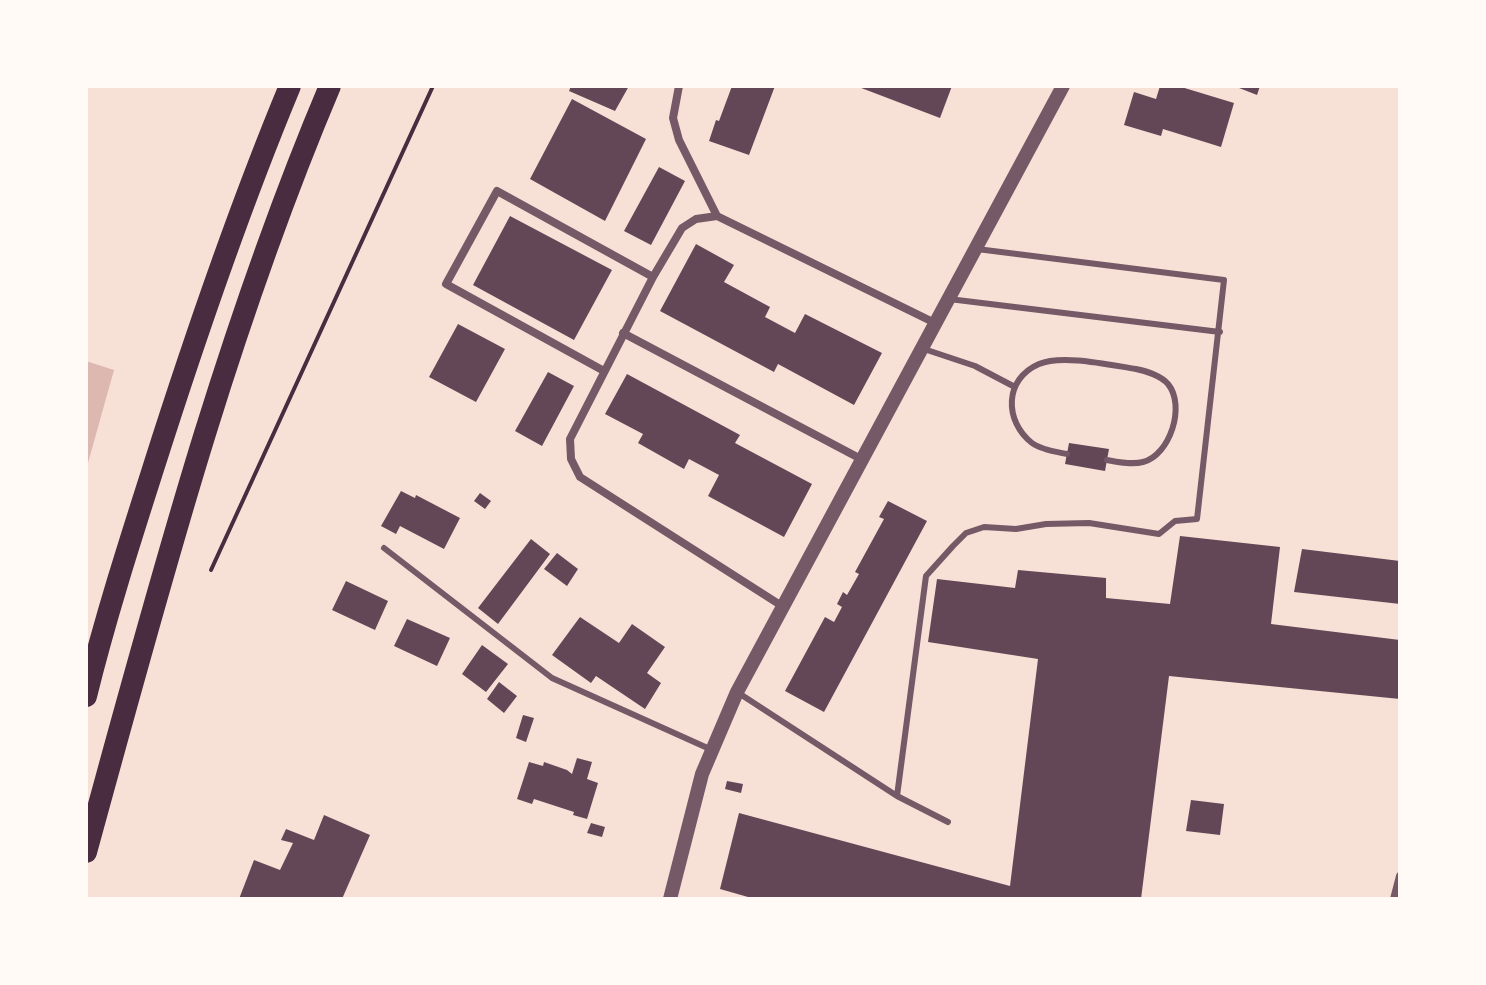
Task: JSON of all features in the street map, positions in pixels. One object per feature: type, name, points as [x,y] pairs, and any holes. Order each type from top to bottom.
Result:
[{"type":"highway","points":[[86,696],[104,626],[173,405],[228,244],[290,86]]},
{"type":"highway","points":[[86,852],[172,536],[200,445],[273,231],[330,86]]},
{"type":"street","points":[[679,86],[673,118],[679,140],[717,216]]},
{"type":"street","points":[[670,899],[702,774],[737,692],[1063,86]]},
{"type":"street","points":[[604,371],[446,284],[497,191],[653,277]]},
{"type":"street","points":[[782,606],[580,477],[571,459],[570,439],[653,277],[682,228],[696,219],[717,216],[935,323]]},
{"type":"street","points":[[623,333],[861,459]]},
{"type":"street","points":[[1394,899],[1400,876]]},
{"type":"lane","points":[[897,796],[926,576],[966,533],[984,527],[1016,529],[1046,524],[1089,523],[1159,534],[1175,521],[1197,519],[1224,280],[975,249]]},
{"type":"lane","points":[[948,298],[1220,332]]},
{"type":"lane","points":[[921,348],[975,366],[1013,386]]},
{"type":"lane","points":[[1067,454],[1033,444],[1019,426],[1012,407],[1013,386],[1020,376],[1040,364],[1061,360],[1140,369],[1158,376],[1170,385],[1175,407],[1171,435],[1161,450],[1145,462],[1107,460]]},
{"type":"lane","points":[[384,548],[552,678],[712,750]]},
{"type":"lane","points":[[737,692],[897,796],[948,822]]},
{"type":"path","points":[[211,570],[433,86]]},
{"type":"shaded area","points":[[86,361],[114,370],[86,470]]},
{"type":"building","points":[[571,86],[629,86],[615,111],[569,91]]},
{"type":"building","points":[[732,86],[775,86],[749,155],[709,141]]},
{"type":"building","points":[[856,86],[952,86],[940,118]]},
{"type":"building","points":[[1160,86],[1178,86],[1234,103],[1221,147],[1163,129],[1161,136],[1124,125],[1134,92],[1156,99]]},
{"type":"building","points":[[1234,86],[1260,86],[1257,95]]},
{"type":"building","points":[[572,99],[646,139],[605,221],[530,179]]},
{"type":"building","points":[[659,167],[685,181],[651,245],[624,231]]},
{"type":"building","points":[[510,216],[612,270],[574,340],[473,285]]},
{"type":"building","points":[[696,244],[734,265],[724,282],[770,307],[765,317],[795,333],[805,314],[882,353],[854,405],[778,364],[774,372],[660,311]]},
{"type":"building","points":[[458,324],[505,349],[476,402],[429,377]]},
{"type":"building","points":[[548,372],[574,386],[542,446],[515,431]]},
{"type":"building","points":[[627,374],[740,435],[735,443],[812,484],[784,537],[708,496],[719,475],[689,459],[684,469],[638,443],[643,434],[605,414]]},
{"type":"building","points":[[1069,443],[1109,449],[1105,471],[1065,464]]},
{"type":"building","points":[[401,491],[415,498],[416,495],[460,518],[444,549],[400,526],[396,534],[381,526]]},
{"type":"building","points":[[480,493],[491,501],[485,509],[474,501]]},
{"type":"building","points":[[888,501],[927,521],[824,712],[785,691],[825,617],[834,622],[842,607],[837,604],[843,592],[847,595],[859,574],[855,572],[884,519],[879,517]]},
{"type":"building","points":[[1180,536],[1280,547],[1271,624],[1400,640],[1400,699],[1169,676],[1141,899],[755,899],[720,889],[739,813],[1010,886],[1038,659],[928,642],[937,579],[1015,588],[1018,570],[1106,578],[1106,598],[1170,604]]},
{"type":"building","points":[[531,539],[550,554],[498,624],[478,608]]},
{"type":"building","points":[[1302,549],[1400,561],[1400,604],[1294,592]]},
{"type":"building","points":[[557,553],[578,569],[567,586],[544,569]]},
{"type":"building","points":[[346,581],[388,601],[375,630],[332,610]]},
{"type":"building","points":[[580,617],[619,643],[632,624],[665,647],[647,673],[661,683],[645,709],[596,676],[591,683],[552,655]]},
{"type":"building","points":[[407,619],[450,638],[437,666],[394,646]]},
{"type":"building","points":[[482,645],[508,664],[486,692],[462,674]]},
{"type":"building","points":[[499,682],[517,696],[504,713],[487,699]]},
{"type":"building","points":[[523,715],[534,718],[526,742],[516,738]]},
{"type":"building","points":[[577,758],[592,762],[587,779],[598,783],[587,819],[534,799],[532,804],[517,799],[529,762],[543,766],[544,762],[572,774]]},
{"type":"building","points":[[727,781],[743,784],[741,793],[725,789]]},
{"type":"building","points":[[1191,800],[1224,804],[1220,835],[1186,831]]},
{"type":"building","points":[[324,815],[370,835],[342,899],[239,899],[254,860],[280,870],[293,843],[281,840],[286,829],[314,840]]},
{"type":"building","points":[[591,823],[605,827],[602,837],[587,833]]}]
